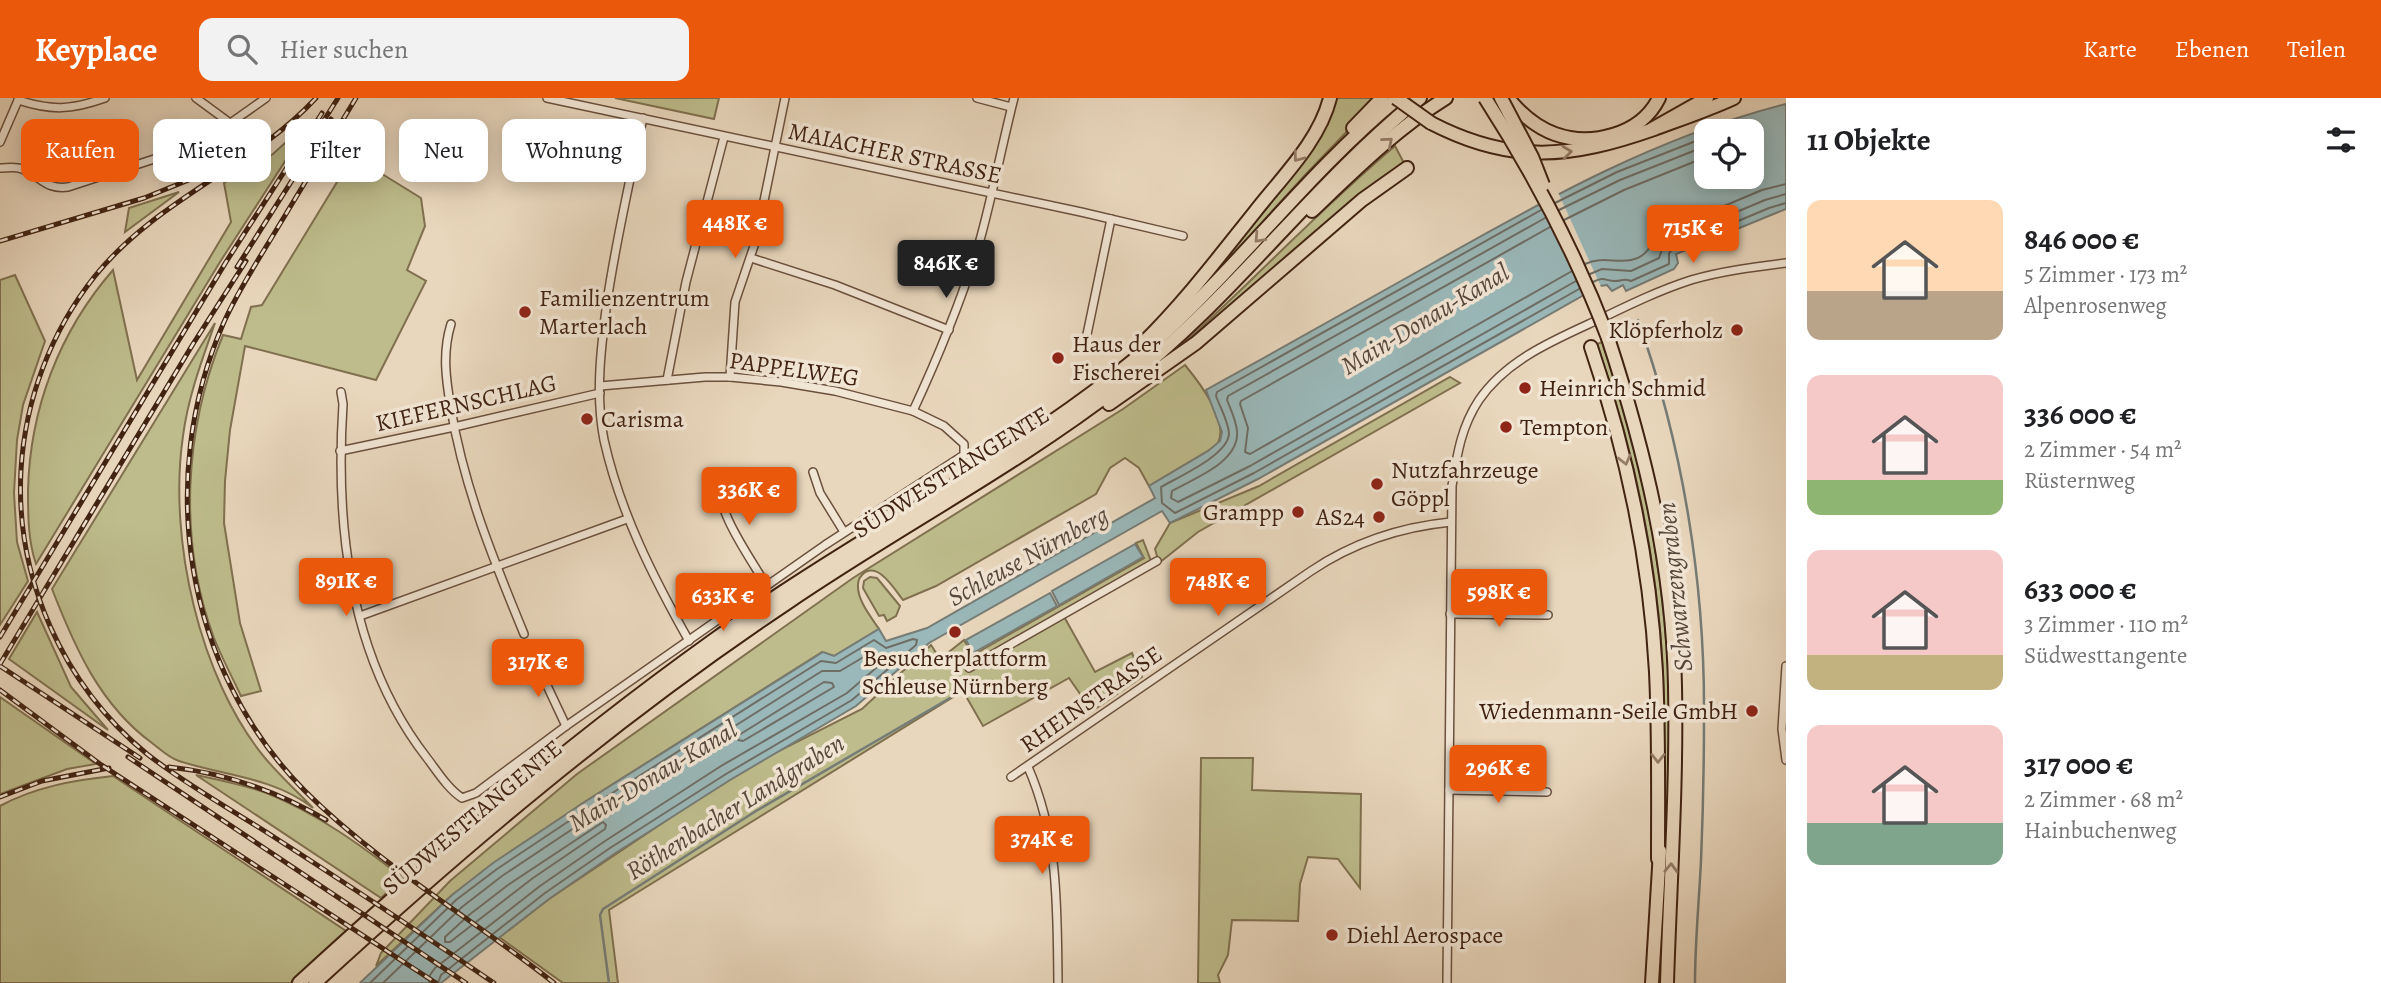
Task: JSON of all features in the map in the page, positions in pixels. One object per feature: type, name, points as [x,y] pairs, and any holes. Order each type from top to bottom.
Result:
[{"type":"highway","points":[[1102,386],[1175,310],[1290,168],[1317,130],[1330,98]]},
{"type":"highway","points":[[1305,188],[1332,151],[1382,98]]},
{"type":"highway","points":[[1397,98],[1431,123],[1464,139],[1486,146],[1534,153],[1562,153],[1594,148],[1693,116],[1734,98]]},
{"type":"highway","name":"SÜDWESTTANGENTE","points":[[299,983],[478,823],[641,693],[771,600],[1029,436],[1102,386],[1191,309],[1305,188],[1397,98]]},
{"type":"highway","name":"SÜDWESTTANGENTE","points":[[315,983],[486,830],[638,709],[786,603],[1045,439],[1097,403],[1159,354],[1209,309],[1354,156],[1420,98]]},
{"type":"highway","points":[[1264,252],[1377,151],[1446,98]]},
{"type":"highway","points":[[1485,98],[1554,218],[1597,309],[1643,456],[1670,606],[1675,686],[1667,983]]},
{"type":"highway","points":[[1501,98],[1532,157],[1554,218]]},
{"type":"highway","points":[[1508,98],[1522,113],[1543,128],[1566,137],[1581,139],[1626,130],[1646,116],[1658,98]]},
{"type":"highway","points":[[1652,129],[1707,98]]},
{"type":"highway","points":[[1045,439],[1062,435],[1187,350],[1362,200],[1406,167]]},
{"type":"highway","points":[[1591,347],[1610,402],[1625,460],[1641,537],[1648,590],[1657,694],[1657,859],[1652,983]]},
{"type":"highway","points":[[1657,859],[1674,793]]},
{"type":"highway","points":[[1645,983],[1654,930]]},
{"type":"highway","points":[[1668,936],[1674,983]]},
{"type":"street","points":[[0,142],[18,99],[43,108],[62,109],[105,98]]},
{"type":"street","points":[[196,98],[225,119]]},
{"type":"street","points":[[236,119],[266,98]]},
{"type":"street","name":"MAIACHER STRASSE","points":[[547,98],[992,192],[1183,236]]},
{"type":"street","points":[[730,377],[735,302],[751,258],[785,98]]},
{"type":"street","points":[[913,411],[949,330],[968,278],[1013,102],[977,98]]},
{"type":"street","points":[[643,118],[616,242],[605,317],[600,389],[604,438],[627,519],[689,641]]},
{"type":"street","points":[[667,380],[686,282],[724,137]]},
{"type":"street","points":[[0,168],[18,167],[49,186],[58,188],[153,159]]},
{"type":"street","points":[[1085,344],[1111,219]]},
{"type":"street","points":[[751,258],[835,285],[949,330]]},
{"type":"street","points":[[1447,983],[1452,486],[1463,429],[1478,401],[1503,372],[1549,343],[1650,296],[1693,280],[1723,272],[1786,263]]},
{"type":"street","points":[[451,324],[447,338],[445,370],[454,427],[470,492],[524,634]]},
{"type":"street","name":"PAPPELWEG","points":[[600,389],[667,380],[730,377],[828,390],[913,411],[944,426],[964,444],[965,451],[960,460],[844,532]]},
{"type":"street","name":"KIEFERNSCHLAG","points":[[340,451],[454,427],[600,389]]},
{"type":"street","points":[[341,392],[342,531],[348,575],[373,662],[390,702],[414,741],[462,798],[475,793],[566,726],[844,532],[820,493],[813,472]]},
{"type":"street","points":[[716,472],[716,492],[766,586]]},
{"type":"street","points":[[360,616],[627,519]]},
{"type":"street","name":"RHEINSTRASSE","points":[[1011,778],[1338,555],[1371,539],[1417,525],[1451,522]]},
{"type":"street","points":[[969,668],[1157,561]]},
{"type":"street","points":[[1450,614],[1548,615]]},
{"type":"street","points":[[535,660],[566,726]]},
{"type":"street","points":[[1786,666],[1782,729],[1786,760]]},
{"type":"street","points":[[1028,767],[1037,788],[1051,840],[1057,885],[1058,983]]},
{"type":"street","points":[[1449,790],[1547,792]]},
{"type":"shaded area","points":[[615,98],[719,98],[714,119]]},
{"type":"shaded area","points":[[1334,98],[1379,98],[1196,295]]},
{"type":"shaded area","points":[[285,143],[285,161],[220,262],[36,564],[28,518],[30,460],[35,430],[51,373],[77,319],[113,270],[137,380],[231,222],[224,183],[271,182],[273,154]]},
{"type":"shaded area","points":[[1395,146],[1404,163],[1238,306],[1164,361],[1336,199]]},
{"type":"shaded area","points":[[385,176],[421,198],[425,226],[407,270],[426,281],[376,380],[245,346],[230,430],[224,523],[240,623],[261,691],[241,696],[214,638],[202,601],[191,525],[190,486],[200,409],[223,335],[241,339],[251,307],[262,305],[337,182],[385,182]]},
{"type":"shaded area","points":[[179,192],[125,232],[129,208]]},
{"type":"shaded area","points":[[15,275],[45,341],[23,405],[17,440],[14,493],[17,542],[28,581],[0,625],[0,280]]},
{"type":"shaded area","points":[[215,323],[188,407],[183,436],[180,518],[185,562],[206,648],[222,688],[242,725],[265,758],[313,808],[265,783],[175,760],[134,728],[91,674],[52,589]]},
{"type":"shaded area","points":[[1602,342],[1626,418],[1645,495],[1664,613],[1670,736],[1662,983],[1657,983],[1664,736],[1659,615],[1640,497],[1621,420],[1597,344]]},
{"type":"shaded area","points":[[1185,365],[1205,392],[1217,415],[1220,437],[1216,446],[1149,486],[1139,468],[1125,458],[1110,468],[1096,494],[936,586],[903,600],[879,573],[868,571],[859,578],[858,591],[879,629],[834,656],[822,652],[583,803],[452,895],[376,966],[381,953],[450,881],[577,774],[853,578],[1123,409]]},
{"type":"shaded area","points":[[1450,377],[1460,383],[1198,532],[1159,563],[1155,549],[1170,523],[1259,486]]},
{"type":"shaded area","points":[[1143,540],[1151,561],[1062,613],[1095,672],[1132,653],[1142,677],[1092,711],[1069,678],[983,726],[963,691],[609,910],[618,983],[563,983],[499,937],[549,899],[694,802],[767,757],[862,709],[931,645],[940,659],[964,640],[973,655],[1144,558],[1136,543]]},
{"type":"shaded area","points":[[870,577],[877,578],[900,606],[896,616],[887,621],[884,615],[879,616],[863,588],[864,581]]},
{"type":"shaded area","points":[[37,612],[71,687],[108,730],[9,659]]},
{"type":"shaded area","points":[[0,697],[96,764],[67,769],[0,794]]},
{"type":"shaded area","points":[[1201,758],[1253,758],[1252,790],[1361,794],[1360,888],[1338,859],[1308,857],[1300,884],[1298,921],[1232,920],[1228,955],[1218,975],[1220,983],[1198,983]]},
{"type":"shaded area","points":[[196,775],[251,788],[287,802],[339,832],[403,878],[381,898]]},
{"type":"shaded area","points":[[113,776],[346,931],[291,983],[0,983],[0,806],[55,785]]},
{"type":"water","name":"Main-Donau-Kanal","points":[[1786,104],[1786,209],[1676,254],[1678,263],[1674,269],[1626,291],[1623,285],[1612,291],[1607,285],[1600,286],[1258,479],[1170,523],[1162,511],[929,643],[856,706],[730,780],[614,854],[549,899],[441,983],[360,983],[452,895],[493,863],[823,652],[834,656],[879,629],[886,641],[927,628],[1155,498],[1149,486],[1220,441],[1222,432],[1206,390],[1561,193],[1648,151],[1693,133],[1694,189],[1764,189],[1764,119],[1733,119]]},
{"type":"water","points":[[1135,544],[1143,557],[1059,605],[1052,591]]},
{"type":"water","points":[[1050,593],[1057,606],[973,653],[966,640]]},
{"type":"pier","points":[[1557,190],[1602,289],[1585,298],[1539,199]]},
{"type":"waterway","name":"Schwarzengraben","points":[[1638,320],[1654,368],[1679,466],[1700,616],[1704,771],[1695,983]]},
{"type":"waterway","name":"Röthenbacher Landgraben","points":[[609,983],[600,915],[603,909],[756,811],[950,698]]},
{"type":"railway","points":[[316,98],[262,145],[147,225],[120,249],[79,297],[53,343],[28,418],[21,470],[21,510],[26,550],[50,627],[69,662],[91,696],[117,726],[147,754],[494,983]]},
{"type":"railway","points":[[325,119],[338,98]]},
{"type":"railway","points":[[356,98],[235,300],[224,322],[203,382],[191,444],[187,507],[193,569],[208,630],[232,688],[264,742],[305,791],[395,867],[554,983]]},
{"type":"railway","points":[[0,637],[226,262],[322,113]]},
{"type":"railway","points":[[0,241],[144,198],[184,182]]},
{"type":"railway","points":[[237,267],[291,182]]},
{"type":"railway","points":[[0,664],[246,261]]},
{"type":"railway","points":[[0,666],[140,758]]},
{"type":"railway","points":[[0,690],[100,764],[436,983]]},
{"type":"railway","points":[[128,757],[466,983]]},
{"type":"railway","points":[[169,767],[211,774],[250,785],[289,800],[326,820]]},
{"type":"railway","points":[[0,797],[42,781],[109,768]]},
{"type":"place","name":"Familienzentrum Marterlach","points":[[525,312]]},
{"type":"place","name":"Klöpferholz","points":[[1737,330]]},
{"type":"place","name":"Haus der Fischerei","points":[[1058,358]]},
{"type":"place","name":"Heinrich Schmid","points":[[1525,388]]},
{"type":"place","name":"Carisma","points":[[587,419]]},
{"type":"place","name":"Tempton","points":[[1506,427]]},
{"type":"place","name":"Nutzfahrzeuge Göppl","points":[[1377,484]]},
{"type":"place","name":"Grampp","points":[[1298,512]]},
{"type":"place","name":"AS24","points":[[1379,517]]},
{"type":"place","name":"Besucherplattform Schleuse Nürnberg","points":[[955,632]]},
{"type":"place","name":"Wiedenmann-Seile GmbH","points":[[1752,711]]},
{"type":"place","name":"Diehl Aerospace","points":[[1332,935]]},
{"type":"water label","name":"Schleuse Nürnberg","points":[[1028,556]]}]
